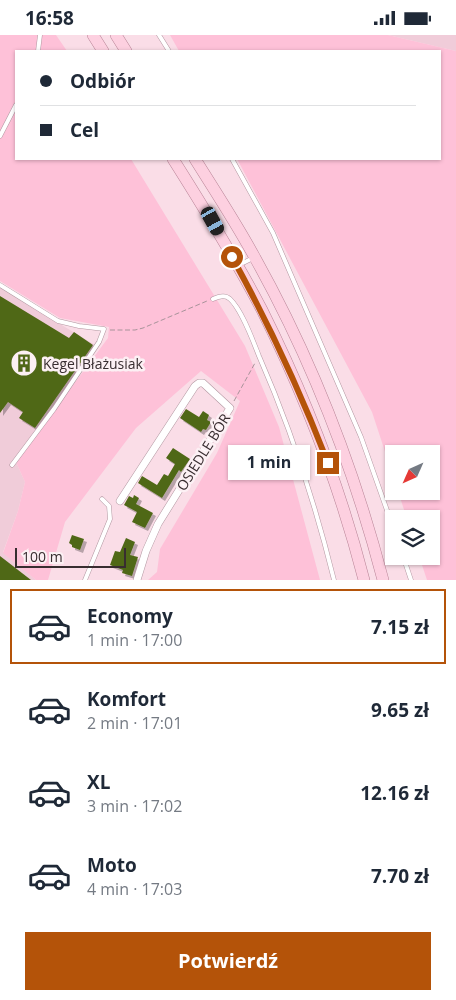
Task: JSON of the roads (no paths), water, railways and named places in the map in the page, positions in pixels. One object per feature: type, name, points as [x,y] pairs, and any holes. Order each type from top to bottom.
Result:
[{"type":"main road","points":[[93,35],[102,49]]},
{"type":"main road","points":[[174,160],[213,221],[275,336],[308,410],[339,495],[364,580]]},
{"type":"main road","points":[[196,160],[255,257],[295,339],[330,420],[357,493],[383,580]]},
{"type":"street","name":"OSIEDLE BÓR","points":[[120,501],[197,384],[203,383],[230,408],[158,524],[146,551],[138,580]]},
{"type":"lane","points":[[38,50],[40,35]]},
{"type":"lane","points":[[159,35],[168,50]]},
{"type":"lane","points":[[0,135],[15,107]]},
{"type":"lane","points":[[233,160],[277,242],[361,437],[387,510]]},
{"type":"lane","points":[[237,266],[255,257]]},
{"type":"lane","points":[[0,285],[58,321],[79,327],[104,329],[99,342],[54,409],[12,465]]},
{"type":"lane","points":[[213,299],[220,295],[229,298],[235,305],[251,336],[289,426],[316,513],[334,580]]},
{"type":"lane","points":[[85,580],[110,519],[109,506],[102,499]]},
{"type":"lane","points":[[406,565],[411,580]]},
{"type":"place","name":"Kegel Błażusiak","points":[[24,363]]}]
